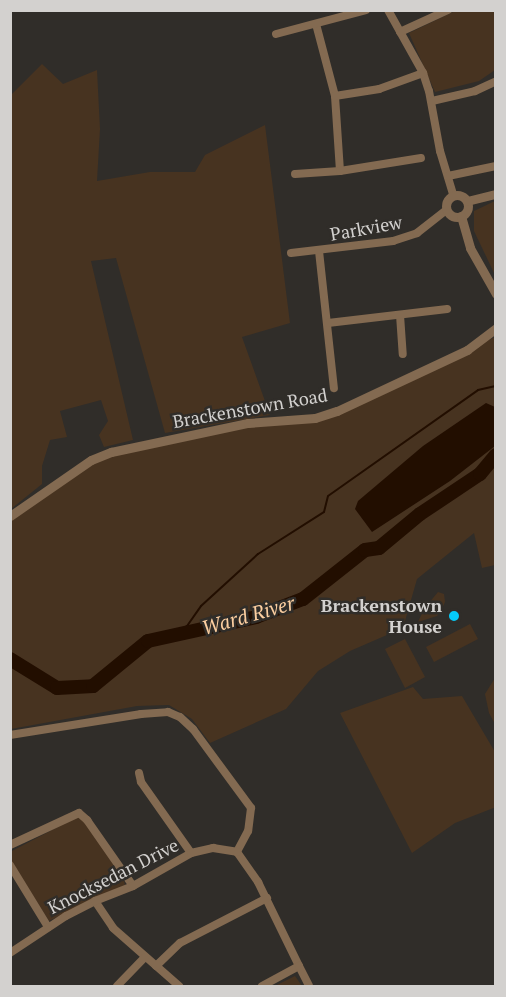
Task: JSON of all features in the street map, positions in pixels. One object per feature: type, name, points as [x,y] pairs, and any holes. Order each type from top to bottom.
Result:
[{"type":"street","points":[[276,34],[366,10]]},
{"type":"street","points":[[388,10],[423,73],[432,101],[440,150],[453,195]]},
{"type":"street","points":[[400,32],[448,10]]},
{"type":"street","points":[[316,24],[335,96],[340,171]]},
{"type":"street","points":[[335,96],[379,89],[423,73]]},
{"type":"street","points":[[432,101],[475,91],[495,81]]},
{"type":"street","points":[[295,174],[340,171],[421,158]]},
{"type":"street","points":[[448,176],[495,166]]},
{"type":"street","points":[[467,201],[495,194]]},
{"type":"street","points":[[453,195],[463,196],[467,201],[468,208],[461,216],[454,217],[446,210],[447,199],[453,195]]},
{"type":"street","name":"Parkview","points":[[291,253],[393,241],[417,233],[446,210]]},
{"type":"street","points":[[461,216],[470,248],[495,294]]},
{"type":"street","name":"Parkview","points":[[320,251],[334,388]]},
{"type":"street","points":[[328,323],[447,309]]},
{"type":"street","points":[[400,315],[403,354]]},
{"type":"street","name":"Brackenstown Road","points":[[10,516],[84,465],[111,452],[248,423],[315,418],[336,411],[467,350],[495,328]]},
{"type":"street","points":[[10,735],[141,714],[168,712],[180,717],[193,729],[251,808],[248,831],[237,852],[267,898],[309,987]]},
{"type":"street","points":[[140,773],[141,782],[191,853]]},
{"type":"street","points":[[10,845],[79,813],[87,820],[133,886]]},
{"type":"street","name":"Knocksedan Drive","points":[[10,953],[48,927],[95,901],[133,886],[191,853],[213,848],[237,852]]},
{"type":"street","points":[[10,865],[48,927]]},
{"type":"street","points":[[156,966],[180,943],[267,898]]},
{"type":"street","points":[[95,901],[113,928],[178,987]]},
{"type":"street","points":[[117,987],[145,957]]},
{"type":"street","points":[[262,987],[299,966]]},
{"type":"shaded area","points":[[455,11],[495,11],[495,70],[479,81],[435,92],[409,33]]},
{"type":"shaded area","points":[[42,64],[63,84],[97,70],[100,129],[97,181],[150,172],[195,172],[205,155],[265,125],[290,323],[242,337],[270,415],[165,433],[116,258],[91,261],[133,440],[104,447],[99,435],[108,421],[101,400],[60,411],[67,437],[50,440],[42,466],[42,484],[11,509],[11,95]]},
{"type":"shaded area","points":[[495,201],[495,275],[474,231],[474,211]]},
{"type":"shaded area","points":[[495,337],[495,565],[482,568],[474,533],[417,579],[403,628],[350,651],[318,671],[286,709],[210,743],[192,719],[169,705],[137,706],[11,729],[11,516],[91,460],[172,438],[315,418],[369,396]]},
{"type":"shaded area","points":[[486,403],[495,407],[495,446],[450,481],[372,532],[355,509],[358,501],[423,446]]},
{"type":"shaded area","points":[[438,592],[444,594],[445,602],[441,611],[437,616],[418,622],[424,609]]},
{"type":"shaded area","points":[[470,624],[478,639],[434,662],[426,647]]},
{"type":"shaded area","points":[[405,639],[425,677],[405,688],[385,649]]},
{"type":"shaded area","points":[[495,678],[495,724],[489,713],[485,694]]},
{"type":"shaded area","points":[[413,687],[423,699],[462,696],[495,752],[496,807],[455,823],[412,853],[340,713]]},
{"type":"shaded area","points":[[75,818],[80,818],[87,825],[123,877],[125,885],[49,921],[11,861],[10,852]]},
{"type":"shaded area","points":[[295,976],[302,986],[275,986]]},
{"type":"waterway","points":[[170,637],[187,626],[201,606],[258,554],[324,512],[328,496],[478,390],[496,386]]},
{"type":"waterway","name":"Ward River","points":[[10,659],[57,688],[93,686],[148,641],[256,617],[303,599],[365,550],[379,548],[420,514],[480,474],[496,455]]},
{"type":"place","name":"Brackenstown House","points":[[454,616]]}]
